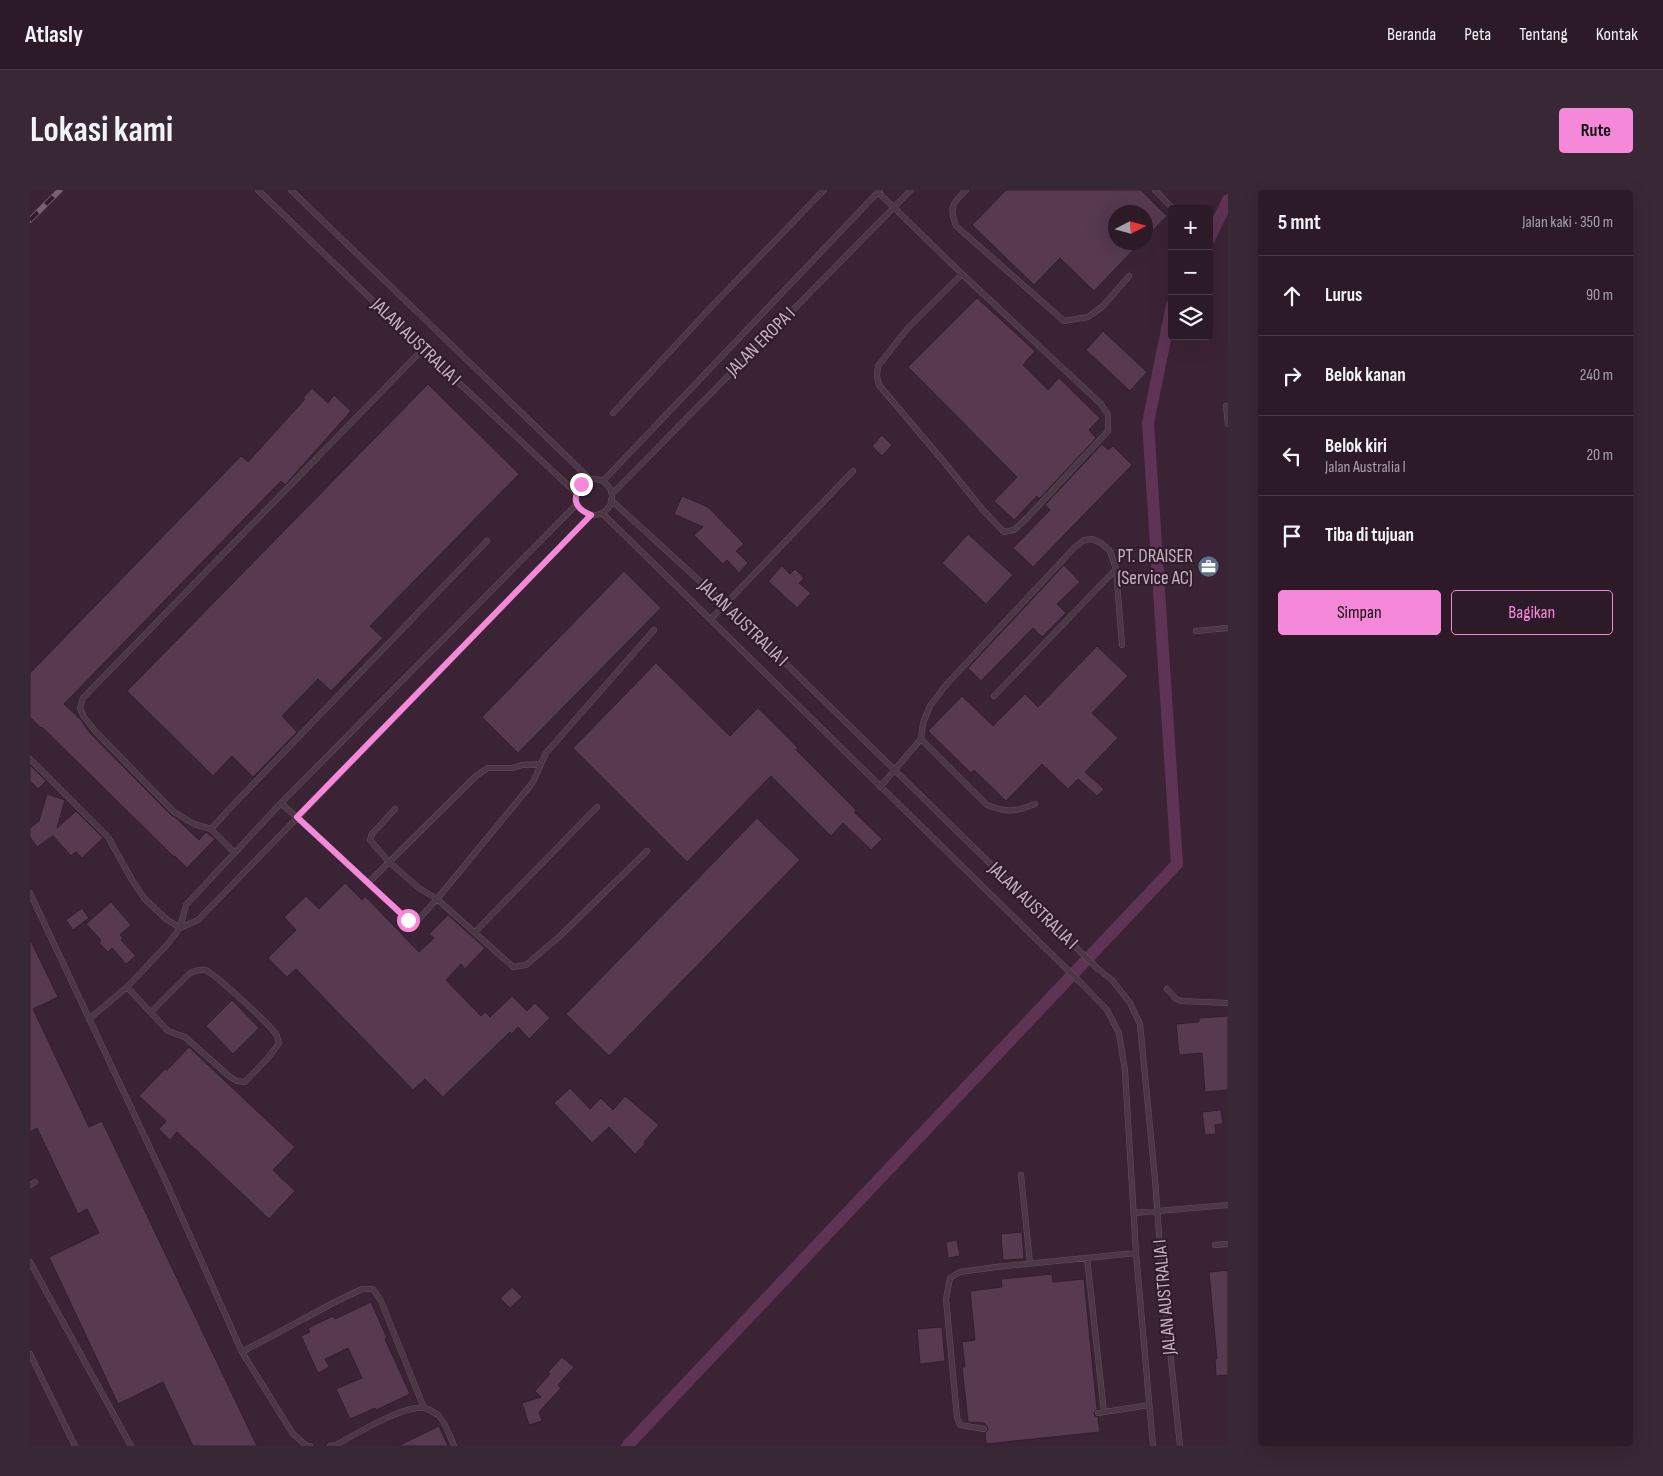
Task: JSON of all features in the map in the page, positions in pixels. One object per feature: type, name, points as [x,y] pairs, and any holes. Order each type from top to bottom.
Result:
[{"type":"lane","name":"JALAN AUSTRALIA I","points":[[258,190],[423,349],[576,492]]},
{"type":"lane","name":"JALAN AUSTRALIA I","points":[[291,190],[590,479]]},
{"type":"lane","points":[[613,413],[712,306],[824,190]]},
{"type":"lane","name":"JALAN EROPA I","points":[[612,494],[910,190]]},
{"type":"lane","points":[[966,190],[955,201],[951,214],[956,226],[1064,321],[1088,317],[1103,306],[1129,276]]},
{"type":"lane","points":[[1154,190],[1169,205]]},
{"type":"lane","points":[[879,191],[962,274],[1102,404],[1108,415],[1108,431],[1027,518],[1014,530],[1004,532],[982,509],[950,468],[879,385],[877,376],[878,366],[907,329],[962,274]]},
{"type":"lane","name":"JALAN EROPA I","points":[[603,481],[879,191]]},
{"type":"lane","points":[[235,852],[212,829],[194,824],[174,812],[96,732],[84,717],[80,708],[83,698],[423,349]]},
{"type":"lane","points":[[1226,406],[1228,424]]},
{"type":"lane","points":[[711,619],[852,471]]},
{"type":"lane","points":[[89,1018],[127,987],[180,928],[198,920],[591,515],[602,513],[608,508],[612,494],[609,486],[596,478],[581,484],[576,492],[577,504],[583,511],[591,515]]},
{"type":"lane","name":"JALAN AUSTRALIA I","points":[[611,500],[726,605],[1070,942],[1112,980],[1130,1002],[1140,1024],[1158,1212],[1162,1275],[1180,1446]]},
{"type":"lane","points":[[180,928],[186,905],[235,852],[577,504]]},
{"type":"lane","name":"JALAN AUSTRALIA I","points":[[602,513],[1107,1010],[1119,1033],[1125,1071],[1136,1253],[1153,1446]]},
{"type":"lane","points":[[880,787],[922,739],[923,723],[930,706],[945,686],[1074,548],[1084,540],[1092,539],[1101,543],[1110,551],[1116,570],[1122,645]]},
{"type":"lane","points":[[212,829],[487,541]]},
{"type":"lane","points":[[994,696],[1116,570]]},
{"type":"lane","points":[[1196,631],[1228,628]]},
{"type":"lane","points":[[281,804],[408,920],[416,921],[437,899],[530,786],[546,753],[654,630]]},
{"type":"lane","points":[[922,739],[987,805],[1001,811],[1016,811],[1035,804]]},
{"type":"lane","points":[[30,759],[108,837],[144,898],[166,919],[180,928]]},
{"type":"lane","points":[[368,883],[476,776],[488,768],[513,768],[522,765],[541,764]]},
{"type":"lane","points":[[475,932],[597,807]]},
{"type":"lane","points":[[395,809],[372,834],[370,840],[389,862],[419,888],[437,899],[512,967],[526,965],[560,936],[647,852]]},
{"type":"lane","points":[[30,893],[167,1184],[242,1352],[293,1434],[307,1446],[310,1446]]},
{"type":"lane","points":[[127,987],[150,1012],[168,1031],[185,1037],[237,1081],[245,1082],[268,1058],[278,1043],[276,1035],[269,1027],[206,970],[196,970],[190,973],[150,1012]]},
{"type":"lane","points":[[1167,989],[1176,1000],[1228,1003]]},
{"type":"lane","points":[[1021,1175],[1030,1263]]},
{"type":"lane","points":[[1134,1213],[1228,1205]]},
{"type":"lane","points":[[1214,1245],[1228,1244]]},
{"type":"lane","points":[[984,1429],[960,1425],[957,1417],[946,1299],[950,1278],[960,1272],[1136,1253]]},
{"type":"lane","points":[[1087,1258],[1104,1412]]},
{"type":"lane","points":[[30,1262],[131,1446]]},
{"type":"lane","points":[[242,1352],[340,1299],[362,1289],[373,1289],[381,1301],[424,1408]]},
{"type":"lane","points":[[30,1354],[74,1446]]},
{"type":"lane","points":[[1098,1413],[1149,1405]]},
{"type":"lane","points":[[330,1446],[336,1445],[394,1415],[410,1409],[424,1408],[437,1414],[448,1431],[454,1446]]},
{"type":"building","points":[[1006,190],[1141,190],[1167,216],[1153,231],[1153,205],[1108,205],[1108,250],[1133,250],[1094,291],[1060,258],[1034,285],[972,225]]},
{"type":"building","points":[[977,298],[1035,351],[1023,365],[1048,390],[1059,378],[1100,418],[1089,430],[1096,438],[1039,499],[1037,496],[1014,520],[994,501],[1017,477],[908,367]]},
{"type":"building","points":[[1103,331],[1147,372],[1130,391],[1086,350]]},
{"type":"building","points":[[428,384],[519,474],[370,626],[383,638],[331,691],[318,679],[282,716],[297,732],[253,777],[232,756],[213,776],[127,691]]},
{"type":"building","points":[[312,388],[328,403],[334,395],[351,411],[285,485],[281,481],[64,704],[171,815],[199,840],[206,832],[215,839],[187,868],[30,717],[30,673],[241,456],[248,462],[305,399],[303,398]]},
{"type":"building","points":[[882,435],[892,445],[882,456],[872,446]]},
{"type":"building","points":[[1102,444],[1108,450],[1113,446],[1132,465],[1033,567],[1013,548],[1050,510],[1045,505]]},
{"type":"building","points":[[682,496],[708,507],[744,544],[736,551],[748,563],[739,573],[727,560],[723,564],[694,535],[703,527],[674,514]]},
{"type":"building","points":[[968,534],[1013,575],[986,604],[942,563]]},
{"type":"building","points":[[1064,565],[1080,582],[1057,604],[1066,613],[1042,637],[1033,628],[981,681],[968,668]]},
{"type":"building","points":[[782,566],[790,574],[795,569],[804,578],[799,583],[811,593],[797,608],[768,581]]},
{"type":"building","points":[[624,571],[661,608],[518,753],[482,717]]},
{"type":"building","points":[[1097,646],[1128,676],[1092,713],[1118,738],[1085,772],[1104,789],[1097,796],[1078,779],[1068,789],[1042,764],[1006,801],[974,770],[971,773],[928,731],[962,696],[993,726],[1025,694],[1038,707]]},
{"type":"building","points":[[656,663],[730,736],[758,708],[798,748],[796,750],[856,810],[854,812],[882,839],[871,850],[843,823],[831,836],[771,776],[687,862],[573,748]]},
{"type":"building","points":[[30,765],[46,781],[38,789],[30,781]]},
{"type":"building","points":[[47,794],[65,800],[57,828],[76,811],[103,838],[82,858],[76,852],[71,856],[53,836],[37,847],[30,837],[30,828],[39,821]]},
{"type":"building","points":[[757,818],[800,860],[609,1056],[566,1014]]},
{"type":"building","points":[[345,883],[362,900],[365,896],[419,952],[434,938],[429,934],[448,915],[485,948],[465,969],[461,964],[446,980],[481,1016],[485,1012],[490,1017],[512,996],[527,1011],[535,1003],[550,1018],[529,1039],[518,1027],[512,1034],[510,1032],[443,1097],[425,1079],[413,1090],[296,969],[287,977],[268,958],[296,930],[284,917],[306,896],[319,909]]},
{"type":"building","points":[[111,902],[131,925],[120,935],[123,938],[121,940],[136,956],[126,964],[112,948],[108,952],[99,943],[101,940],[86,924]]},
{"type":"building","points":[[82,908],[89,918],[73,930],[66,920]]},
{"type":"building","points":[[30,939],[58,997],[33,1009],[89,1127],[102,1121],[257,1446],[193,1446],[163,1382],[118,1404],[49,1257],[99,1233],[87,1209],[78,1214],[37,1128],[30,1132]]},
{"type":"building","points":[[232,1000],[259,1028],[233,1054],[206,1026]]},
{"type":"building","points":[[1228,1016],[1228,1090],[1205,1092],[1202,1053],[1179,1055],[1176,1024],[1199,1022],[1199,1018]]},
{"type":"building","points":[[189,1047],[295,1147],[273,1170],[295,1191],[269,1219],[177,1132],[170,1140],[159,1129],[166,1121],[139,1096]]},
{"type":"building","points":[[570,1088],[590,1109],[601,1098],[613,1110],[625,1096],[659,1125],[635,1154],[609,1127],[592,1143],[554,1103]]},
{"type":"building","points":[[1221,1110],[1223,1124],[1215,1125],[1216,1134],[1205,1135],[1202,1112]]},
{"type":"building","points":[[1022,1232],[1024,1259],[1003,1260],[1001,1234]]},
{"type":"building","points":[[957,1240],[960,1256],[948,1258],[946,1242]]},
{"type":"building","points":[[1228,1270],[1228,1375],[1216,1376],[1215,1359],[1217,1359],[1209,1272]]},
{"type":"building","points":[[1052,1274],[1053,1282],[1084,1279],[1097,1409],[1094,1413],[1098,1417],[1100,1432],[986,1444],[985,1433],[988,1430],[987,1426],[984,1423],[968,1422],[962,1367],[965,1367],[962,1342],[975,1340],[970,1291],[1002,1287],[1001,1279]]},
{"type":"building","points":[[512,1287],[522,1297],[510,1308],[500,1298]]},
{"type":"building","points":[[371,1302],[387,1338],[385,1339],[410,1394],[376,1410],[375,1408],[350,1419],[336,1389],[362,1378],[348,1348],[325,1359],[329,1367],[318,1373],[301,1336],[310,1332],[308,1328],[333,1316],[335,1319]]},
{"type":"building","points":[[942,1327],[945,1361],[920,1364],[917,1329]]},
{"type":"building","points":[[562,1357],[574,1367],[558,1385],[561,1388],[539,1412],[542,1421],[529,1425],[522,1403],[541,1397],[535,1391],[550,1374],[548,1372]]},
{"type":"building","points":[[439,1426],[448,1446],[398,1446]]},
{"type":"waterway","points":[[1213,231],[1228,200]]},
{"type":"waterway","points":[[627,1446],[1177,864],[1148,423],[1168,325]]},
{"type":"railway","points":[[30,220],[60,190]]},
{"type":"place","name":"PT. DRAISER (Service AC)","points":[[1209,567]]},
{"type":"route","points":[[408,920],[297,817],[591,515],[583,511],[577,504],[576,492],[581,484]]}]
